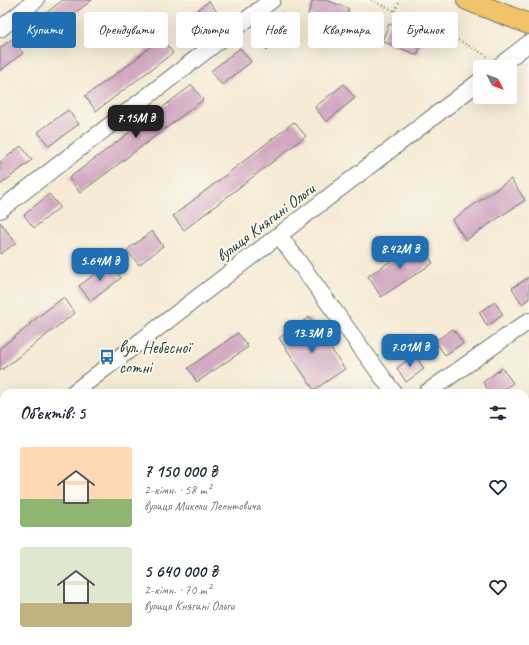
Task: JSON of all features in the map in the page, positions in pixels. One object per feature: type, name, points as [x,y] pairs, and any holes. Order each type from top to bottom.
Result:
[{"type":"main road","points":[[467,0],[529,24]]},
{"type":"street","points":[[0,29],[36,0]]},
{"type":"street","points":[[0,210],[272,0]]},
{"type":"street","points":[[507,60],[528,44]]},
{"type":"street","name":"вулиця Княгині Ольги","points":[[78,389],[473,86]]},
{"type":"street","points":[[279,236],[391,389]]},
{"type":"street","points":[[432,389],[529,321]]},
{"type":"path","points":[[371,0],[460,41],[494,60]]},
{"type":"path","points":[[395,11],[400,0]]},
{"type":"building","points":[[63,0],[92,0],[76,12],[47,12]]},
{"type":"building","points":[[313,0],[326,0],[349,9],[348,12],[309,12]]},
{"type":"building","points":[[209,1],[217,12],[195,12]]},
{"type":"building","points":[[389,24],[392,25],[392,45],[384,42],[384,36]]},
{"type":"building","points":[[12,39],[12,48],[19,48],[23,53],[0,71],[0,48]]},
{"type":"building","points":[[168,47],[173,53],[96,111],[85,96],[127,66],[149,48],[168,48]]},
{"type":"building","points":[[240,48],[251,62],[222,85],[211,71]]},
{"type":"building","points":[[400,48],[420,48],[417,55]]},
{"type":"building","points":[[344,84],[355,98],[326,122],[315,107]]},
{"type":"building","points":[[192,85],[203,100],[80,193],[69,178]]},
{"type":"building","points":[[68,110],[79,124],[49,146],[38,132]]},
{"type":"building","points":[[294,122],[306,136],[184,230],[173,216]]},
{"type":"building","points":[[21,146],[32,160],[0,185],[0,162]]},
{"type":"building","points":[[511,179],[525,200],[466,240],[452,220]]},
{"type":"building","points":[[49,194],[60,207],[34,228],[24,215]]},
{"type":"building","points":[[0,222],[16,243],[0,254]]},
{"type":"building","points":[[152,231],[163,246],[139,265],[127,250]]},
{"type":"building","points":[[420,242],[433,263],[381,297],[368,276]]},
{"type":"building","points":[[110,263],[121,278],[91,301],[79,286]]},
{"type":"building","points":[[529,277],[529,299],[522,304],[512,288]]},
{"type":"building","points":[[64,297],[75,313],[0,371],[0,348]]},
{"type":"building","points":[[495,302],[503,315],[487,326],[479,312]]},
{"type":"building","points":[[309,317],[345,369],[313,389],[279,338]]},
{"type":"building","points":[[453,329],[463,343],[445,355],[435,341]]},
{"type":"building","points":[[238,333],[248,347],[197,382],[188,368]]},
{"type":"building","points":[[415,355],[424,369],[406,382],[397,368]]},
{"type":"building","points":[[502,368],[513,383],[505,389],[487,389],[483,382]]},
{"type":"place","name":"вул. Небесної сотні","points":[[107,357]]}]
